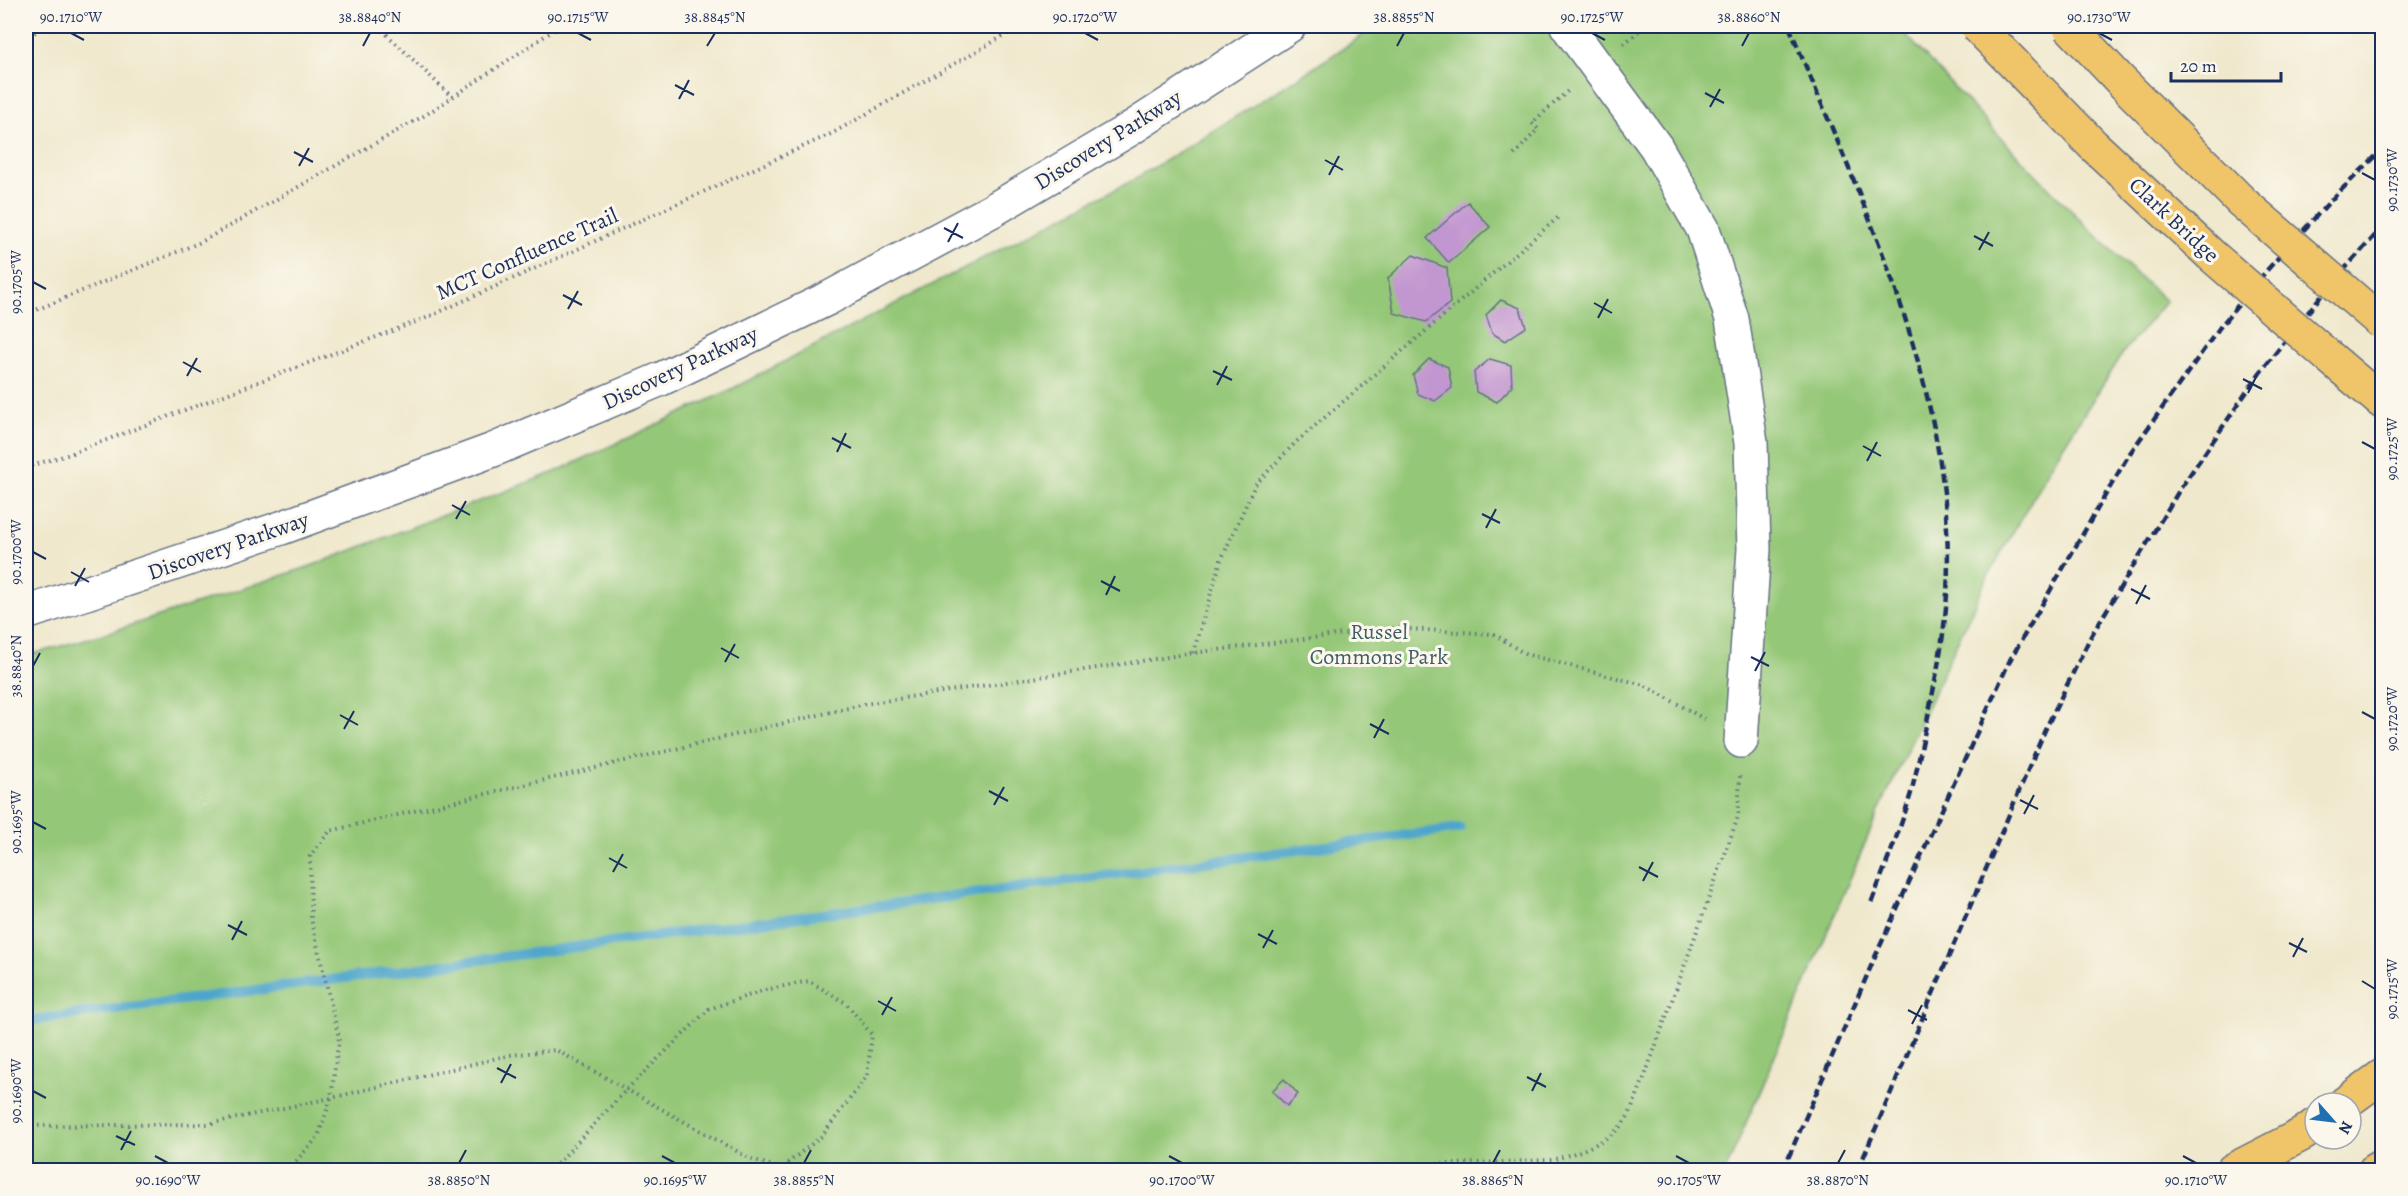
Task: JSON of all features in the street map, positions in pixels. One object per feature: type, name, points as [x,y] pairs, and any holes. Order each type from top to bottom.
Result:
[{"type":"highway","name":"Clark Bridge","points":[[1977,26],[2093,145],[2211,255],[2382,402]]},
{"type":"highway","points":[[2069,26],[2242,202],[2382,323]]},
{"type":"highway","points":[[2361,1091],[2382,1076]]},
{"type":"highway","points":[[2233,1170],[2303,1134]]},
{"type":"highway","points":[[2375,1170],[2382,1166]]},
{"type":"street","name":"Discovery Parkway","points":[[26,614],[281,528],[471,458],[661,379],[829,298],[993,210],[1130,129],[1288,26]]},
{"type":"street","points":[[1567,26],[1656,147],[1697,219],[1732,320],[1751,443],[1754,549],[1742,741]]},
{"type":"path","points":[[26,42],[41,26]]},
{"type":"path","points":[[378,26],[452,97]]},
{"type":"path","points":[[26,314],[201,242],[427,114],[560,26]]},
{"type":"path","name":"MCT Confluence Trail","points":[[26,467],[77,451],[426,318],[833,134],[1021,26]]},
{"type":"path","points":[[1193,653],[1221,560],[1255,485],[1295,443],[1561,215]]},
{"type":"path","points":[[288,1170],[318,1137],[331,1098],[339,1038],[311,919],[310,856],[330,831],[865,704],[1193,653],[1391,628],[1494,634],[1526,654],[1644,685],[1742,741],[1738,818],[1628,1117],[1606,1138],[1582,1151],[1552,1160],[1298,1170]]},
{"type":"path","points":[[26,1126],[208,1124],[331,1098],[510,1055],[556,1050],[627,1089],[749,1158],[782,1170],[822,1136],[867,1076],[872,1035],[846,1003],[808,981],[765,990],[709,1009],[627,1089],[557,1164],[547,1170]]},
{"type":"green space","name":"Russel Commons Park","points":[[1377,26],[1898,26],[2062,201],[2166,301],[2125,350],[2058,454],[1988,576],[1878,813],[1726,1170],[26,1170],[26,656],[110,632],[311,566],[555,472],[726,392],[1137,178]]},
{"type":"building","points":[[1468,202],[1490,227],[1449,263],[1427,238]]},
{"type":"building","points":[[1413,255],[1447,268],[1450,303],[1426,322],[1394,313],[1388,278]]},
{"type":"building","points":[[1501,300],[1520,308],[1526,327],[1505,341],[1492,333],[1486,315]]},
{"type":"building","points":[[1429,359],[1448,367],[1452,388],[1435,401],[1418,394],[1413,375]]},
{"type":"building","points":[[1490,359],[1511,365],[1512,386],[1497,402],[1476,392],[1474,372]]},
{"type":"building","points":[[1284,1079],[1298,1094],[1287,1106],[1272,1091]]},
{"type":"waterway","points":[[26,1021],[1460,828]]},
{"type":"railway","points":[[1789,26],[1874,232],[1900,302],[1921,374],[1937,446],[1946,520],[1947,594],[1944,630],[1935,682],[1911,793],[1870,906]]},
{"type":"railway","points":[[1783,1170],[1875,957],[2010,660],[2128,456],[2220,327],[2268,269],[2333,198],[2382,150]]},
{"type":"railway","points":[[1858,1170],[2045,730],[2091,636],[2180,489],[2259,374],[2329,286],[2382,228]]}]
